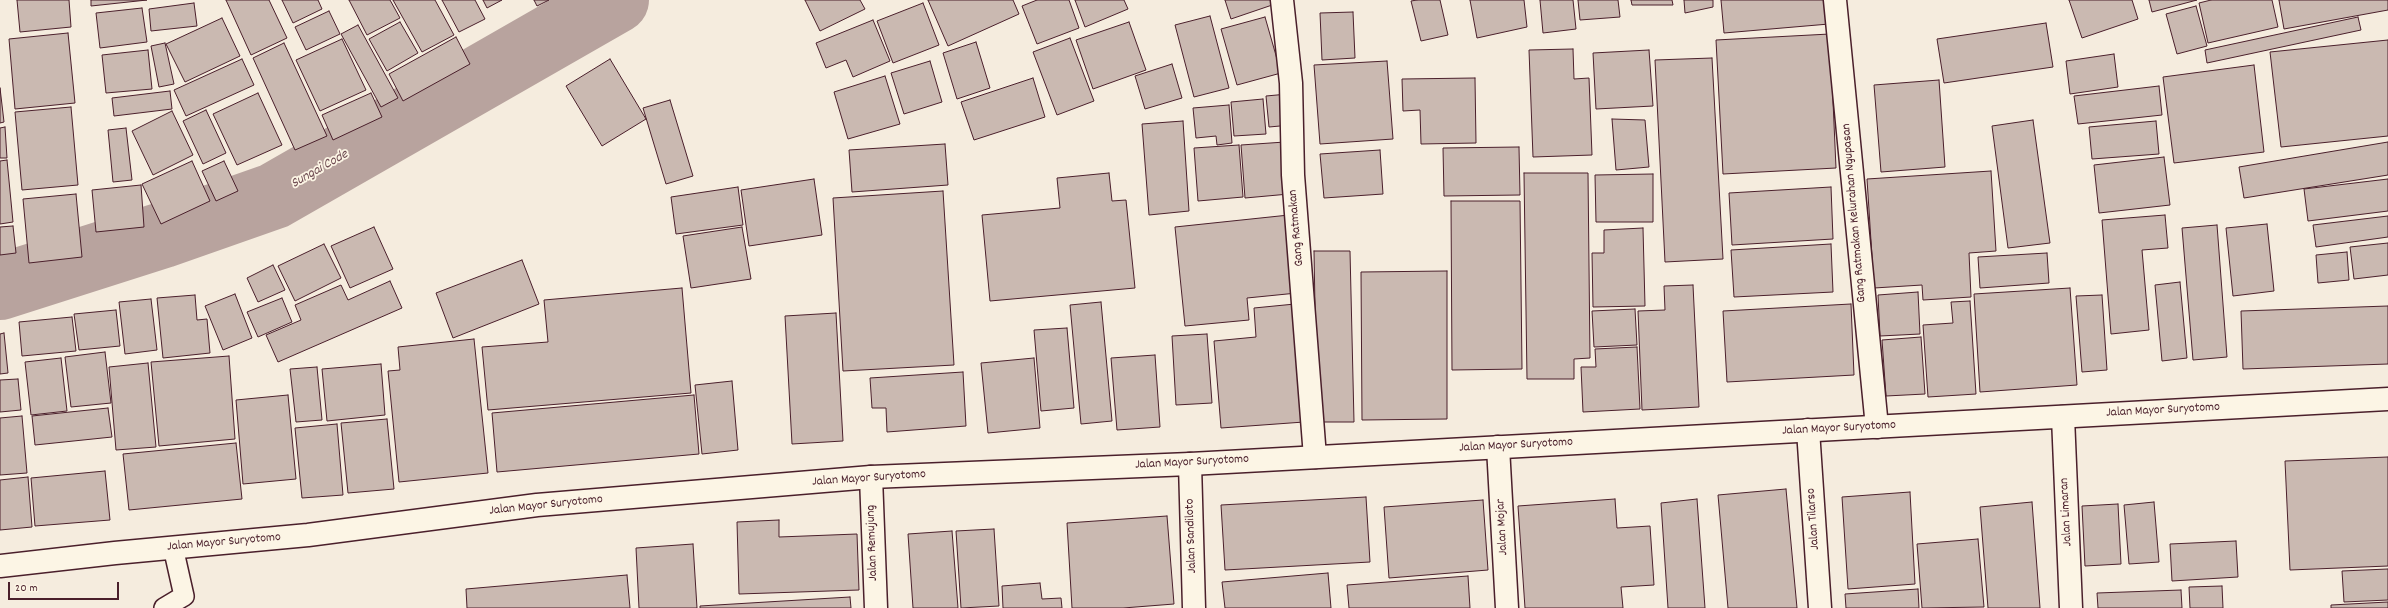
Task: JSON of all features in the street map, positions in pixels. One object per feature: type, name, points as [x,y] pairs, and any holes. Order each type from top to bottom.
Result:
[{"type":"main road","name":"Gang Ratmakan","points":[[1282,0],[1291,83],[1293,175],[1315,457]]},
{"type":"main road","name":"Gang Ratmakan Kelurahan Ngupasan","points":[[1835,0],[1877,427]]},
{"type":"main road","name":"Jalan Mayor Suryotomo","points":[[0,566],[173,547],[308,535],[536,505],[871,477],[1190,464],[2388,399]]},
{"type":"main road","name":"Jalan Limaran","points":[[2063,416],[2071,608]]},
{"type":"main road","name":"Jalan Tilarso","points":[[1808,430],[1820,608]]},
{"type":"main road","name":"Jalan Mojar","points":[[1498,447],[1507,608]]},
{"type":"main road","name":"Jalan Sandiloto","points":[[1190,464],[1194,608]]},
{"type":"main road","name":"Jalan Remujung","points":[[871,477],[876,608]]},
{"type":"lane","points":[[164,608],[184,596],[173,547]]},
{"type":"building","points":[[17,0],[69,0],[71,27],[20,32]]},
{"type":"building","points":[[91,0],[147,0],[91,6]]},
{"type":"building","points":[[226,0],[269,0],[287,38],[251,55]]},
{"type":"building","points":[[282,0],[318,0],[322,9],[293,23]]},
{"type":"building","points":[[349,0],[390,0],[400,18],[367,35]]},
{"type":"building","points":[[393,0],[435,0],[454,35],[422,52]]},
{"type":"building","points":[[442,0],[475,0],[485,19],[459,32]]},
{"type":"building","points":[[483,0],[502,0],[487,8]]},
{"type":"building","points":[[534,0],[549,0],[537,6]]},
{"type":"building","points":[[805,0],[860,0],[865,9],[820,31]]},
{"type":"building","points":[[928,0],[1013,0],[1019,14],[948,46]]},
{"type":"building","points":[[1037,0],[1069,0],[1079,28],[1037,44],[1022,6]]},
{"type":"building","points":[[1075,0],[1124,0],[1128,9],[1085,27]]},
{"type":"building","points":[[1225,0],[1280,0],[1281,2],[1231,19]]},
{"type":"building","points":[[1440,0],[1448,35],[1421,41],[1411,1]]},
{"type":"building","points":[[1470,0],[1524,0],[1527,27],[1477,38]]},
{"type":"building","points":[[1540,0],[1573,0],[1576,29],[1543,33]]},
{"type":"building","points":[[1578,0],[1618,0],[1620,17],[1580,20]]},
{"type":"building","points":[[1631,0],[1672,0],[1673,5],[1632,5]]},
{"type":"building","points":[[1684,0],[1713,0],[1713,7],[1685,13]]},
{"type":"building","points":[[1721,0],[1827,0],[1829,24],[1724,33]]},
{"type":"building","points":[[2069,0],[2132,0],[2138,19],[2082,38]]},
{"type":"building","points":[[2149,0],[2197,0],[2152,12]]},
{"type":"building","points":[[2211,0],[2272,0],[2278,27],[2208,43],[2199,3]]},
{"type":"building","points":[[2279,0],[2388,0],[2388,10],[2284,29]]},
{"type":"building","points":[[194,3],[197,26],[151,31],[149,9]]},
{"type":"building","points":[[923,3],[939,45],[893,63],[877,21]]},
{"type":"building","points":[[2196,6],[2207,46],[2177,54],[2166,14]]},
{"type":"building","points":[[142,8],[147,42],[100,48],[96,13]]},
{"type":"building","points":[[329,11],[340,34],[306,50],[295,27]]},
{"type":"building","points":[[1353,12],[1355,58],[1322,60],[1320,13]]},
{"type":"building","points":[[1210,16],[1229,88],[1194,97],[1175,25]]},
{"type":"building","points":[[1265,17],[1281,73],[1237,85],[1221,29]]},
{"type":"building","points":[[2358,17],[2361,30],[2207,63],[2205,50]]},
{"type":"building","points":[[222,18],[240,56],[185,82],[166,44]]},
{"type":"building","points":[[873,20],[890,61],[853,77],[846,60],[826,68],[816,43]]},
{"type":"building","points":[[400,22],[418,53],[387,71],[369,39]]},
{"type":"building","points":[[1129,22],[1146,70],[1093,89],[1076,40]]},
{"type":"building","points":[[2046,23],[2053,67],[1944,83],[1937,39]]},
{"type":"building","points":[[358,25],[398,98],[381,107],[341,34]]},
{"type":"building","points":[[68,33],[75,103],[15,109],[9,39]]},
{"type":"building","points":[[1830,34],[1836,168],[1723,174],[1716,40]]},
{"type":"building","points":[[456,37],[470,64],[403,101],[389,74]]},
{"type":"building","points":[[1070,38],[1094,101],[1057,115],[1033,52]]},
{"type":"building","points":[[342,39],[366,90],[320,111],[296,60]]},
{"type":"building","points":[[2388,40],[2388,136],[2281,147],[2270,52]]},
{"type":"building","points":[[976,42],[990,88],[957,99],[943,53]]},
{"type":"building","points":[[165,43],[174,84],[159,87],[151,46]]},
{"type":"building","points":[[284,43],[327,136],[295,150],[253,58]]},
{"type":"building","points":[[1573,49],[1574,79],[1589,78],[1592,155],[1533,157],[1529,50]]},
{"type":"building","points":[[148,50],[152,89],[106,93],[102,55]]},
{"type":"building","points":[[1649,50],[1653,106],[1596,109],[1593,53]]},
{"type":"building","points":[[2114,54],[2118,87],[2070,94],[2066,61]]},
{"type":"building","points":[[1712,58],[1723,259],[1665,262],[1655,60]]},
{"type":"building","points":[[242,59],[254,85],[186,116],[174,90]]},
{"type":"building","points":[[610,59],[646,119],[602,146],[566,86]]},
{"type":"building","points":[[930,61],[942,102],[904,114],[891,73]]},
{"type":"building","points":[[1387,61],[1393,139],[1320,144],[1314,65]]},
{"type":"building","points":[[1172,64],[1182,98],[1145,109],[1135,76]]},
{"type":"building","points":[[2254,65],[2264,152],[2174,163],[2163,77]]},
{"type":"building","points":[[885,76],[900,124],[848,139],[834,92]]},
{"type":"building","points":[[1033,78],[1045,117],[974,140],[961,102]]},
{"type":"building","points":[[1475,78],[1476,143],[1421,144],[1420,110],[1403,111],[1402,79]]},
{"type":"building","points":[[1939,80],[1945,167],[1881,172],[1874,85]]},
{"type":"building","points":[[2159,86],[2162,115],[2078,124],[2074,96]]},
{"type":"building","points":[[0,88],[4,122],[0,123]]},
{"type":"building","points":[[170,91],[172,109],[114,116],[112,98]]},
{"type":"building","points":[[258,93],[282,145],[237,165],[213,114]]},
{"type":"building","points":[[371,93],[382,117],[333,140],[322,115]]},
{"type":"building","points":[[1288,94],[1291,125],[1269,127],[1266,96]]},
{"type":"building","points":[[1263,99],[1266,134],[1234,136],[1231,102]]},
{"type":"building","points":[[670,100],[693,176],[666,184],[643,108]]},
{"type":"building","points":[[1229,105],[1232,143],[1217,145],[1216,136],[1196,138],[1193,108]]},
{"type":"building","points":[[71,107],[78,185],[22,190],[15,112]]},
{"type":"building","points":[[206,110],[226,153],[203,164],[183,121]]},
{"type":"building","points":[[172,111],[193,155],[153,175],[132,131]]},
{"type":"building","points":[[1612,119],[1645,120],[1649,167],[1616,170]]},
{"type":"building","points":[[2033,120],[2050,243],[2008,248],[1992,126]]},
{"type":"building","points":[[1183,121],[1189,211],[1149,215],[1142,124]]},
{"type":"building","points":[[2156,121],[2159,154],[2092,159],[2089,127]]},
{"type":"building","points":[[5,127],[7,158],[0,158],[0,128]]},
{"type":"building","points":[[126,128],[132,180],[113,182],[108,130]]},
{"type":"building","points":[[1285,142],[1289,194],[1245,198],[1241,145]]},
{"type":"building","points":[[2388,142],[2388,175],[2244,198],[2239,167]]},
{"type":"building","points":[[945,144],[948,185],[852,192],[849,150]]},
{"type":"building","points":[[1239,145],[1243,197],[1198,201],[1194,148]]},
{"type":"building","points":[[1519,147],[1520,195],[1444,196],[1443,148]]},
{"type":"building","points":[[1380,150],[1383,194],[1324,198],[1320,154]]},
{"type":"building","points":[[2164,157],[2170,205],[2099,213],[2094,165]]},
{"type":"building","points":[[7,160],[13,222],[0,224],[0,161]]},
{"type":"building","points":[[192,161],[210,201],[161,224],[142,184]]},
{"type":"building","points":[[224,161],[238,191],[216,201],[202,171]]},
{"type":"building","points":[[1991,171],[1996,251],[1969,253],[1971,297],[1923,300],[1922,285],[1874,288],[1867,179]]},
{"type":"building","points":[[1109,173],[1112,201],[1126,200],[1135,288],[990,301],[982,215],[1060,208],[1057,178]]},
{"type":"building","points":[[1524,173],[1588,173],[1590,358],[1574,359],[1574,379],[1527,379]]},
{"type":"building","points":[[1653,174],[1653,222],[1596,222],[1595,175]]},
{"type":"building","points":[[814,179],[822,235],[749,246],[741,190]]},
{"type":"building","points":[[2388,179],[2388,211],[2308,221],[2304,189]]},
{"type":"building","points":[[141,185],[144,227],[96,232],[92,190]]},
{"type":"building","points":[[738,187],[743,225],[676,234],[671,197]]},
{"type":"building","points":[[1831,187],[1833,239],[1732,245],[1729,193]]},
{"type":"building","points":[[943,191],[954,365],[843,371],[833,198]]},
{"type":"building","points":[[76,194],[82,257],[29,263],[23,199]]},
{"type":"building","points":[[1451,201],[1520,201],[1522,369],[1452,370]]},
{"type":"building","points":[[1289,215],[1297,293],[1247,298],[1249,320],[1185,326],[1175,227]]},
{"type":"building","points":[[2165,215],[2168,248],[2142,250],[2149,330],[2111,334],[2102,220]]},
{"type":"building","points":[[2388,216],[2388,237],[2316,247],[2313,225]]},
{"type":"building","points":[[2267,224],[2274,291],[2233,296],[2226,228]]},
{"type":"building","points":[[2217,225],[2227,357],[2193,360],[2182,228]]},
{"type":"building","points":[[13,226],[16,253],[0,255],[0,227]]},
{"type":"building","points":[[374,227],[393,269],[350,288],[331,246]]},
{"type":"building","points":[[742,227],[751,279],[691,288],[683,236]]},
{"type":"building","points":[[1643,228],[1645,306],[1593,307],[1592,253],[1604,253],[1604,230]]},
{"type":"building","points":[[2388,243],[2388,275],[2354,279],[2350,247]]},
{"type":"building","points":[[324,244],[341,278],[295,301],[278,266]]},
{"type":"building","points":[[1831,244],[1833,292],[1734,297],[1731,250]]},
{"type":"building","points":[[1314,251],[1350,251],[1354,422],[1317,422]]},
{"type":"building","points":[[2347,252],[2349,280],[2318,283],[2316,255]]},
{"type":"building","points":[[2047,253],[2049,283],[1980,288],[1978,257]]},
{"type":"building","points":[[522,260],[539,304],[453,338],[436,293]]},
{"type":"building","points":[[273,265],[285,290],[258,302],[247,278]]},
{"type":"building","points":[[1447,271],[1447,419],[1362,420],[1361,272]]},
{"type":"building","points":[[390,281],[402,308],[278,362],[266,335],[301,320],[295,305],[341,285],[348,300]]},
{"type":"building","points":[[2180,282],[2187,358],[2162,361],[2155,285]]},
{"type":"building","points":[[1693,285],[1699,407],[1642,410],[1638,311],[1665,310],[1664,286]]},
{"type":"building","points":[[682,288],[691,393],[488,410],[482,347],[548,342],[544,300]]},
{"type":"building","points":[[2070,288],[2077,385],[1980,392],[1974,294]]},
{"type":"building","points":[[1918,292],[1920,334],[1880,336],[1878,295]]},
{"type":"building","points":[[235,294],[252,338],[223,350],[205,306]]},
{"type":"building","points":[[195,295],[197,320],[207,319],[210,353],[163,358],[157,298]]},
{"type":"building","points":[[2102,295],[2107,370],[2082,372],[2076,296]]},
{"type":"building","points":[[282,298],[292,322],[258,337],[247,312]]},
{"type":"building","points":[[151,299],[157,350],[125,354],[119,302]]},
{"type":"building","points":[[1970,301],[1976,394],[1928,397],[1923,325],[1953,323],[1951,302]]},
{"type":"building","points":[[1101,302],[1112,421],[1081,424],[1070,305]]},
{"type":"building","points":[[1295,304],[1304,422],[1221,428],[1214,341],[1256,337],[1254,308]]},
{"type":"building","points":[[1851,304],[1854,375],[1727,382],[1723,311]]},
{"type":"building","points":[[2388,306],[2388,364],[2243,369],[2241,311]]},
{"type":"building","points":[[1635,309],[1637,345],[1594,347],[1592,311]]},
{"type":"building","points":[[116,310],[120,346],[79,350],[74,314]]},
{"type":"building","points":[[836,313],[843,441],[792,444],[785,316]]},
{"type":"building","points":[[72,317],[76,351],[22,356],[19,322]]},
{"type":"building","points":[[1067,328],[1074,408],[1041,411],[1034,330]]},
{"type":"building","points":[[4,333],[8,373],[0,374],[0,334]]},
{"type":"building","points":[[1207,334],[1212,403],[1176,405],[1172,336]]},
{"type":"building","points":[[1921,337],[1925,394],[1886,396],[1882,340]]},
{"type":"building","points":[[474,339],[488,473],[399,482],[388,371],[400,370],[398,347]]},
{"type":"building","points":[[1637,347],[1640,409],[1583,412],[1581,367],[1596,367],[1595,349]]},
{"type":"building","points":[[105,352],[111,403],[71,407],[65,357]]},
{"type":"building","points":[[1155,355],[1160,427],[1117,430],[1111,358]]},
{"type":"building","points":[[229,356],[235,439],[159,446],[151,362]]},
{"type":"building","points":[[61,358],[67,411],[31,415],[25,362]]},
{"type":"building","points":[[1034,358],[1040,428],[988,433],[981,363]]},
{"type":"building","points":[[148,363],[156,447],[116,450],[109,367]]},
{"type":"building","points":[[381,364],[385,415],[327,421],[322,369]]},
{"type":"building","points":[[317,367],[322,420],[296,422],[290,369]]},
{"type":"building","points":[[963,372],[966,426],[887,432],[886,408],[872,408],[870,378]]},
{"type":"building","points":[[18,379],[21,410],[0,412],[0,380]]},
{"type":"building","points":[[732,381],[738,450],[702,454],[695,385]]},
{"type":"building","points":[[288,395],[296,479],[243,484],[236,400]]},
{"type":"building","points":[[694,395],[699,454],[497,472],[492,413]]},
{"type":"building","points":[[108,408],[112,437],[35,445],[32,416]]},
{"type":"building","points":[[22,416],[27,473],[0,475],[0,418]]},
{"type":"building","points":[[387,419],[394,489],[348,493],[341,423]]},
{"type":"building","points":[[337,424],[343,495],[302,498],[295,428]]},
{"type":"building","points":[[236,443],[242,499],[129,510],[123,454]]},
{"type":"building","points":[[2388,457],[2388,566],[2290,570],[2285,461]]},
{"type":"building","points":[[105,471],[110,520],[35,526],[31,478]]},
{"type":"building","points":[[28,477],[32,527],[0,530],[0,480]]},
{"type":"building","points":[[1786,489],[1797,608],[1728,608],[1718,495]]},
{"type":"building","points":[[1910,492],[1915,584],[1848,589],[1842,497]]},
{"type":"building","points":[[1366,497],[1370,562],[1225,570],[1221,505]]},
{"type":"building","points":[[1615,499],[1617,528],[1650,526],[1654,585],[1621,587],[1623,608],[1525,608],[1518,506]]},
{"type":"building","points":[[1697,499],[1705,608],[1668,608],[1661,503]]},
{"type":"building","points":[[1483,500],[1488,570],[1389,578],[1384,507]]},
{"type":"building","points":[[2032,502],[2040,608],[1988,608],[1980,507]]},
{"type":"building","points":[[2154,502],[2159,562],[2129,564],[2124,505]]},
{"type":"building","points":[[2118,504],[2121,564],[2085,566],[2082,506]]},
{"type":"building","points":[[1167,516],[1174,604],[1123,608],[1072,608],[1067,523]]},
{"type":"building","points":[[779,520],[779,537],[857,534],[859,590],[739,594],[737,522]]},
{"type":"building","points":[[994,529],[999,606],[961,608],[956,531]]},
{"type":"building","points":[[952,531],[958,608],[913,608],[908,534]]},
{"type":"building","points":[[1978,539],[1984,607],[1922,608],[1917,544]]},
{"type":"building","points":[[2236,541],[2238,577],[2172,581],[2170,544]]},
{"type":"building","points":[[693,544],[697,608],[639,608],[636,548]]},
{"type":"building","points":[[2388,569],[2388,600],[2344,602],[2342,571]]},
{"type":"building","points":[[1328,573],[1331,608],[1225,608],[1222,582]]},
{"type":"building","points":[[627,575],[630,608],[467,608],[466,589]]},
{"type":"building","points":[[1468,576],[1470,608],[1349,608],[1347,585]]},
{"type":"building","points":[[1040,583],[1042,599],[1061,598],[1062,608],[1003,608],[1002,586]]},
{"type":"building","points":[[2222,586],[2223,608],[2190,608],[2189,587]]},
{"type":"building","points":[[1918,589],[1919,608],[1846,608],[1845,594]]},
{"type":"building","points":[[2181,590],[2182,608],[2098,608],[2097,593]]},
{"type":"building","points":[[850,597],[851,608],[700,608],[700,606]]},
{"type":"building","points":[[2388,602],[2388,608],[2331,608],[2331,605]]},
{"type":"waterway","name":"Sungai Code","points":[[0,287],[163,235],[274,196],[616,0]]}]
